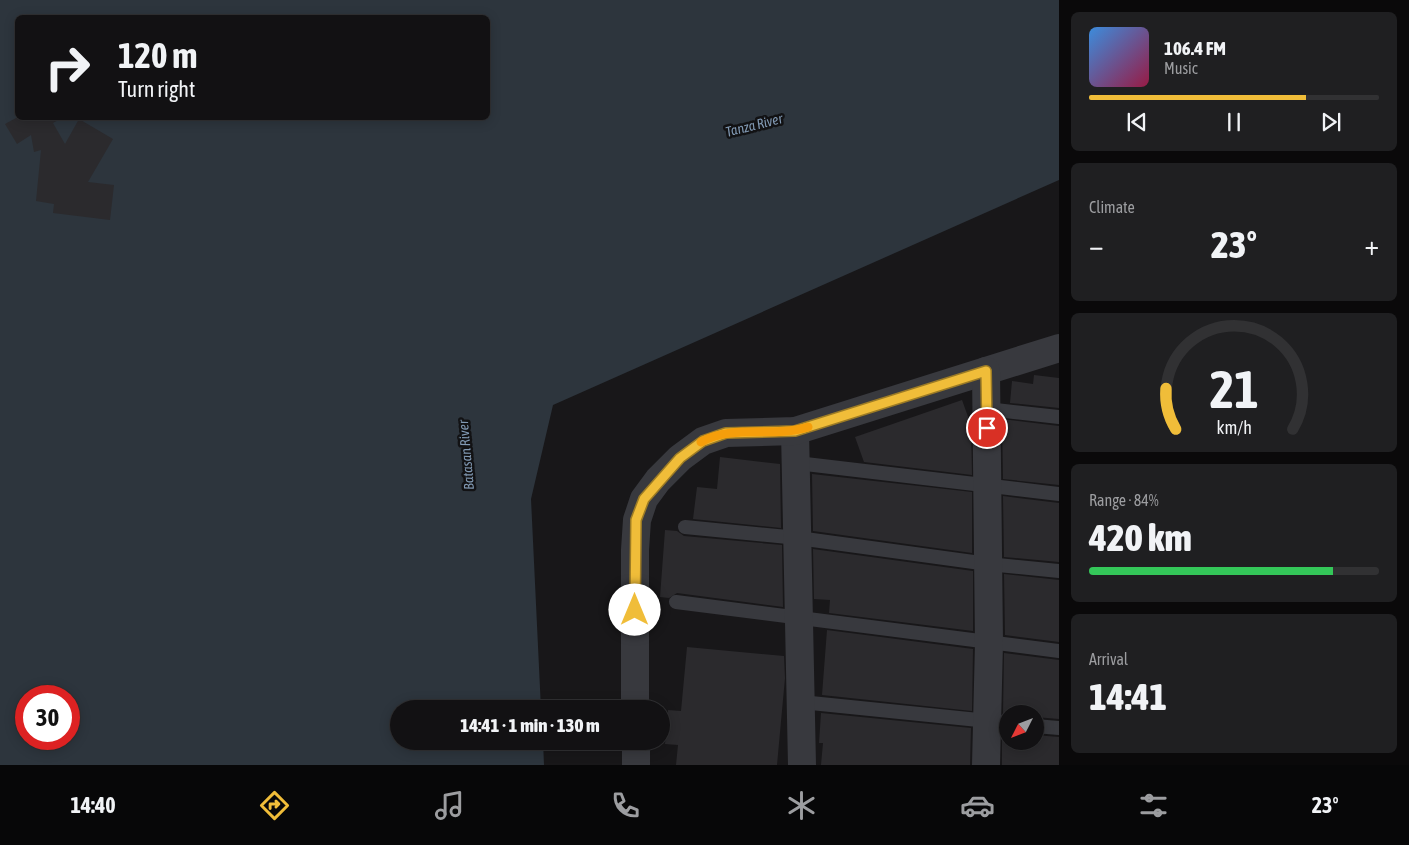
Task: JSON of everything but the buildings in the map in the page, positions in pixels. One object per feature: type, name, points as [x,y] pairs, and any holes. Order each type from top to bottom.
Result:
[{"type":"street","points":[[636,700],[634,550],[636,520],[644,499],[680,458],[703,441],[726,433],[795,431],[1059,348]]},
{"type":"street","points":[[986,371],[989,643],[997,722],[986,765]]},
{"type":"street","points":[[795,431],[802,765]]},
{"type":"street","points":[[636,750],[636,765]]},
{"type":"lane","points":[[987,408],[1059,416]]},
{"type":"lane","points":[[797,463],[1059,494]]},
{"type":"lane","points":[[685,527],[798,538],[988,564],[1059,571]]},
{"type":"lane","points":[[676,602],[1059,651]]},
{"type":"lane","points":[[801,702],[997,722]]},
{"type":"lane","points":[[1044,727],[1059,728]]},
{"type":"water","points":[[0,0],[1059,0],[1059,180],[553,405],[531,499],[541,700],[390,700],[390,750],[543,750],[544,765],[0,765]]},
{"type":"slow traffic","points":[[701,442],[726,433],[795,431],[808,427]]},
{"type":"route","points":[[635,610],[634,550],[636,520],[644,499],[658,480],[680,458],[703,441],[726,433],[795,431],[986,371],[987,428]]},
{"type":"water label","name":"Tanza River","points":[[754,125]]},
{"type":"water label","name":"Batasan River","points":[[466,455]]}]
